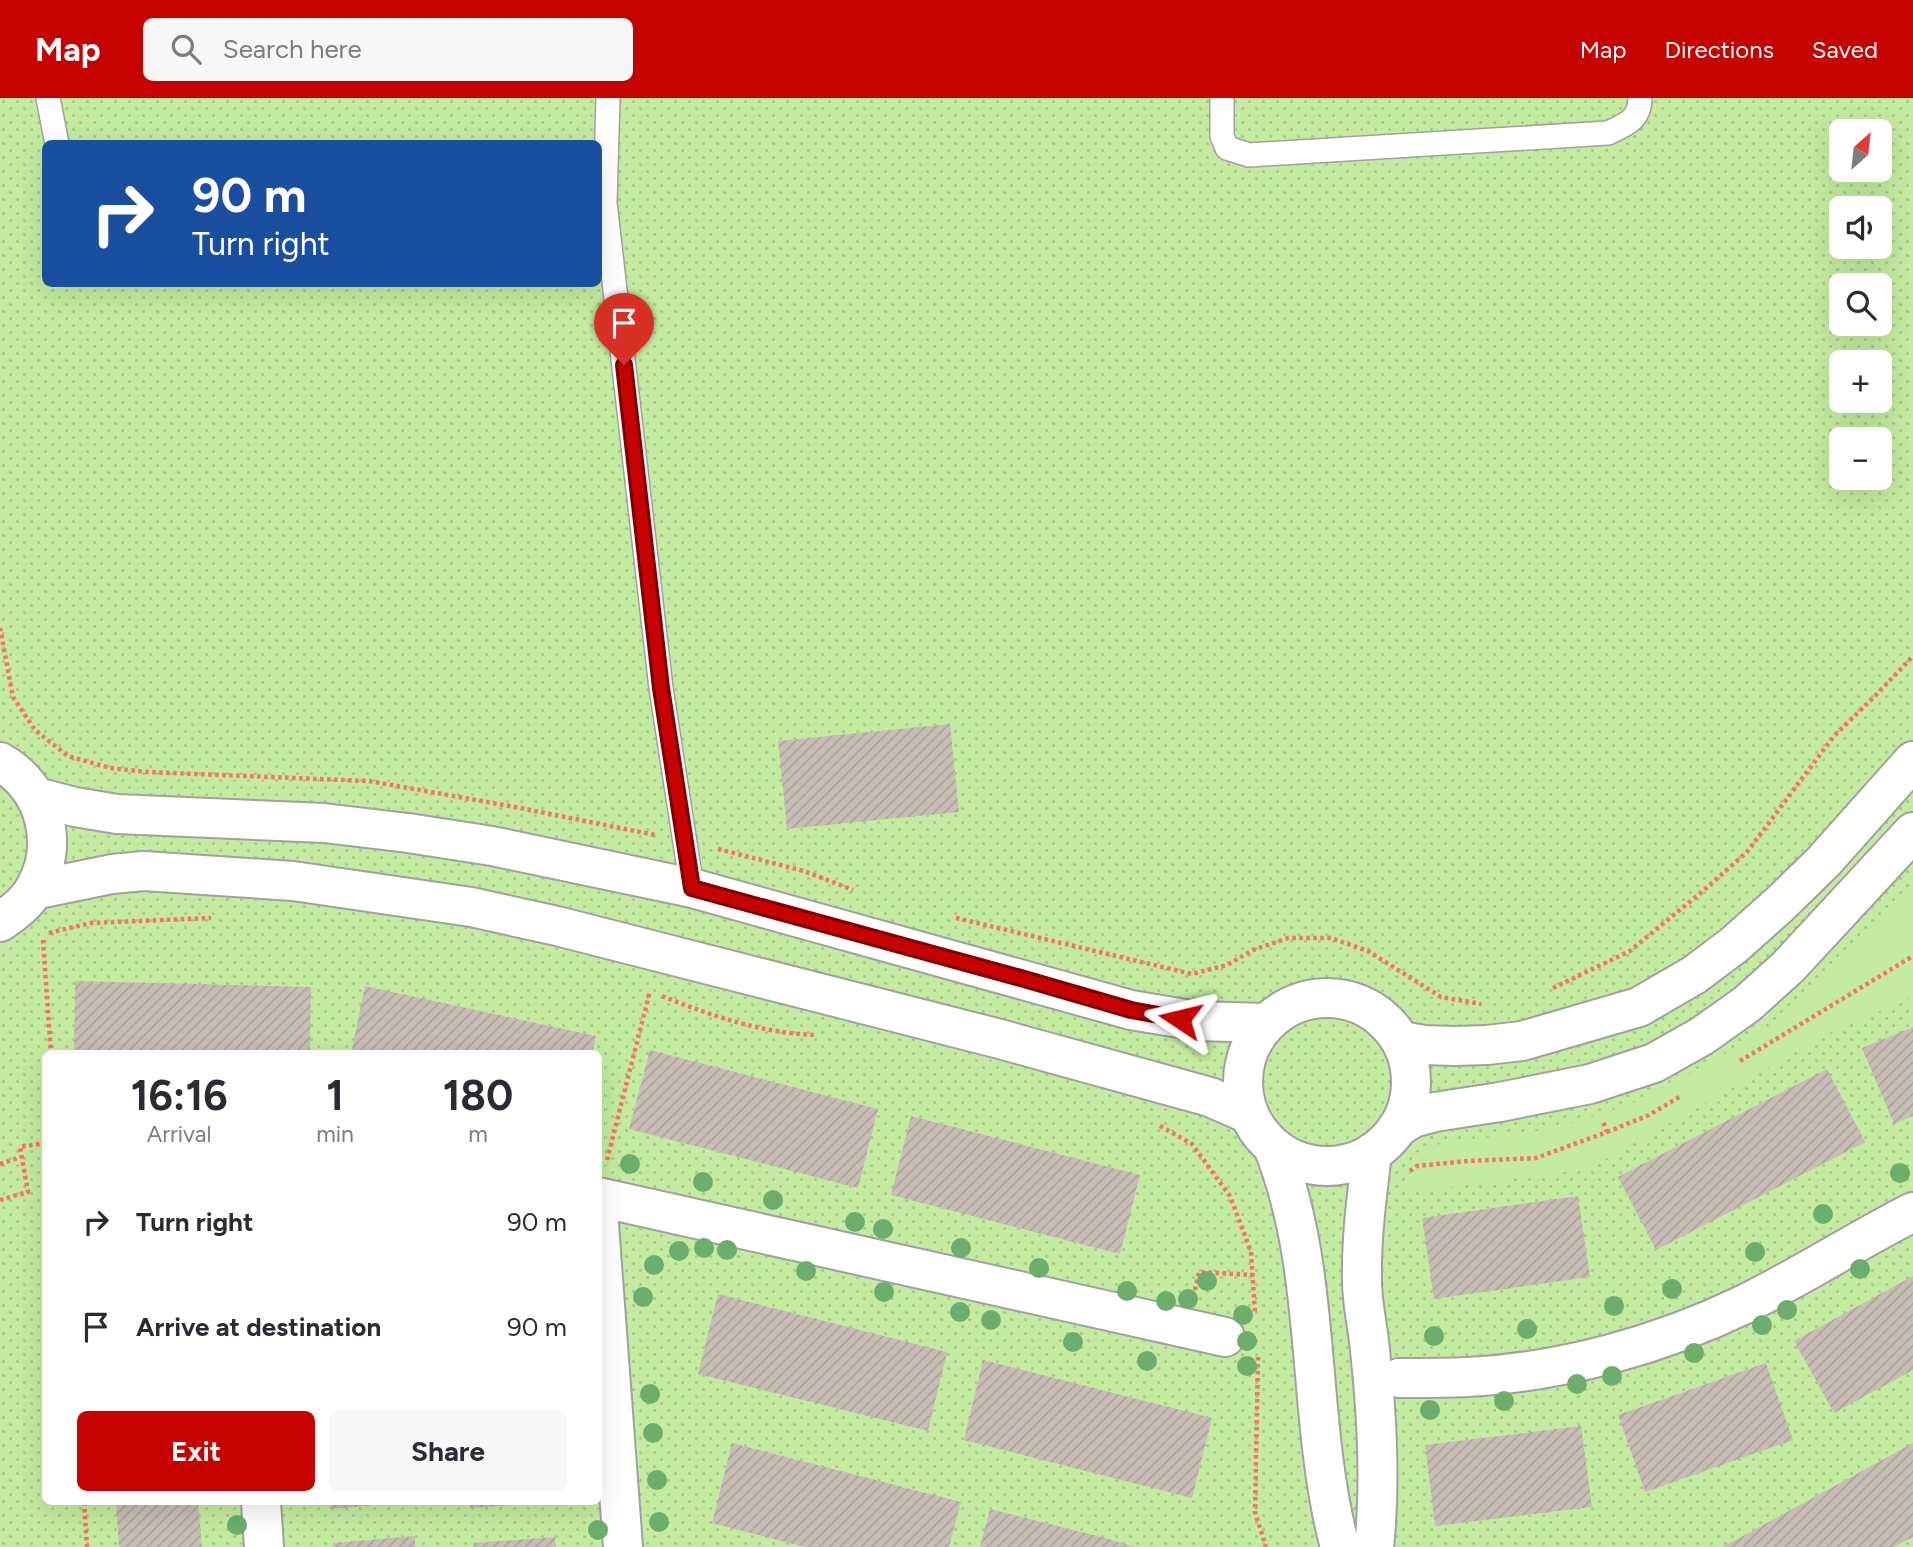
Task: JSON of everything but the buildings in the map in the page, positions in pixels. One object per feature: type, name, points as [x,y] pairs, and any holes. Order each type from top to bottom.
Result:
[{"type":"street","points":[[1401,1041],[1454,1046],[1522,1041],[1639,1007],[1694,975],[1753,929],[1824,861],[1913,761]]},
{"type":"street","points":[[0,762],[24,781],[36,797],[45,820],[48,844],[44,868],[34,890],[16,911],[0,922]]},
{"type":"street","points":[[36,797],[117,814],[324,823],[492,846],[692,888],[1131,1010],[1197,1021],[1265,1023]]},
{"type":"street","points":[[1374,1547],[1377,1434],[1362,1282],[1363,1222],[1384,1141],[1406,1112],[1411,1076],[1408,1058],[1401,1041],[1385,1021],[1363,1005],[1338,998],[1311,999],[1286,1007],[1265,1023],[1246,1056],[1242,1075],[1243,1094],[1249,1114],[1259,1132],[1273,1147],[1296,1160],[1320,1166],[1345,1164],[1384,1141],[1413,1118],[1590,1084],[1654,1063],[1702,1036],[1747,1004],[1788,967],[1913,832]]},
{"type":"street","points":[[34,890],[112,874],[144,871],[293,881],[471,907],[557,926],[1000,1039],[1210,1097],[1249,1114]]},
{"type":"street","points":[[1273,1147],[1285,1176],[1302,1250],[1320,1435],[1340,1547]]},
{"type":"street","points":[[602,1181],[1246,1337]]},
{"type":"street","points":[[1399,1378],[1469,1377],[1521,1372],[1578,1362],[1633,1347],[1693,1327],[1745,1304],[1913,1212]]},
{"type":"street","points":[[602,1265],[623,1547]]},
{"type":"street","points":[[1312,1352],[1370,1350]]},
{"type":"street","points":[[1320,1435],[1377,1434]]},
{"type":"street","points":[[261,1505],[264,1547]]},
{"type":"lane","points":[[48,98],[56,140]]},
{"type":"lane","points":[[608,98],[602,203],[660,674],[692,888]]},
{"type":"lane","points":[[1222,98],[1222,136],[1227,148],[1249,155],[1608,133],[1630,123],[1640,105],[1640,98]]},
{"type":"path","points":[[0,628],[13,697],[35,730],[68,756],[110,768],[147,772],[369,781],[685,841],[804,871],[853,890]]},
{"type":"path","points":[[1547,991],[1630,951],[1747,852],[1834,736],[1913,656]]},
{"type":"path","points":[[953,917],[1192,974],[1227,965],[1253,950],[1288,938],[1331,938],[1368,951],[1441,997],[1486,1005]]},
{"type":"path","points":[[34,940],[42,935],[90,923],[212,918]]},
{"type":"path","points":[[42,935],[51,1050]]},
{"type":"path","points":[[1733,1065],[1913,956]]},
{"type":"path","points":[[602,1181],[650,991],[707,1014],[753,1027],[820,1035]]},
{"type":"path","points":[[1590,1084],[1607,1132]]},
{"type":"path","points":[[1406,1173],[1417,1166],[1536,1158],[1649,1115],[1685,1094]]},
{"type":"path","points":[[1151,1120],[1192,1144],[1230,1196],[1251,1252],[1246,1337],[1259,1372],[1255,1512],[1266,1547]]},
{"type":"path","points":[[0,1200],[28,1192],[20,1147],[42,1144]]},
{"type":"path","points":[[0,1164],[22,1157]]},
{"type":"path","points":[[84,1505],[87,1547]]},
{"type":"green space","points":[[0,98],[1913,98],[1913,1547],[0,1547]]},
{"type":"green space","points":[[1913,884],[1913,996],[1832,1032],[1588,1169],[1408,1193],[1416,1153],[1434,1145],[1552,1129],[1631,1104],[1706,1066],[1768,1026],[1853,948]]},
{"type":"route","points":[[624,365],[661,688],[692,888],[1131,1010],[1180,1019]]}]
